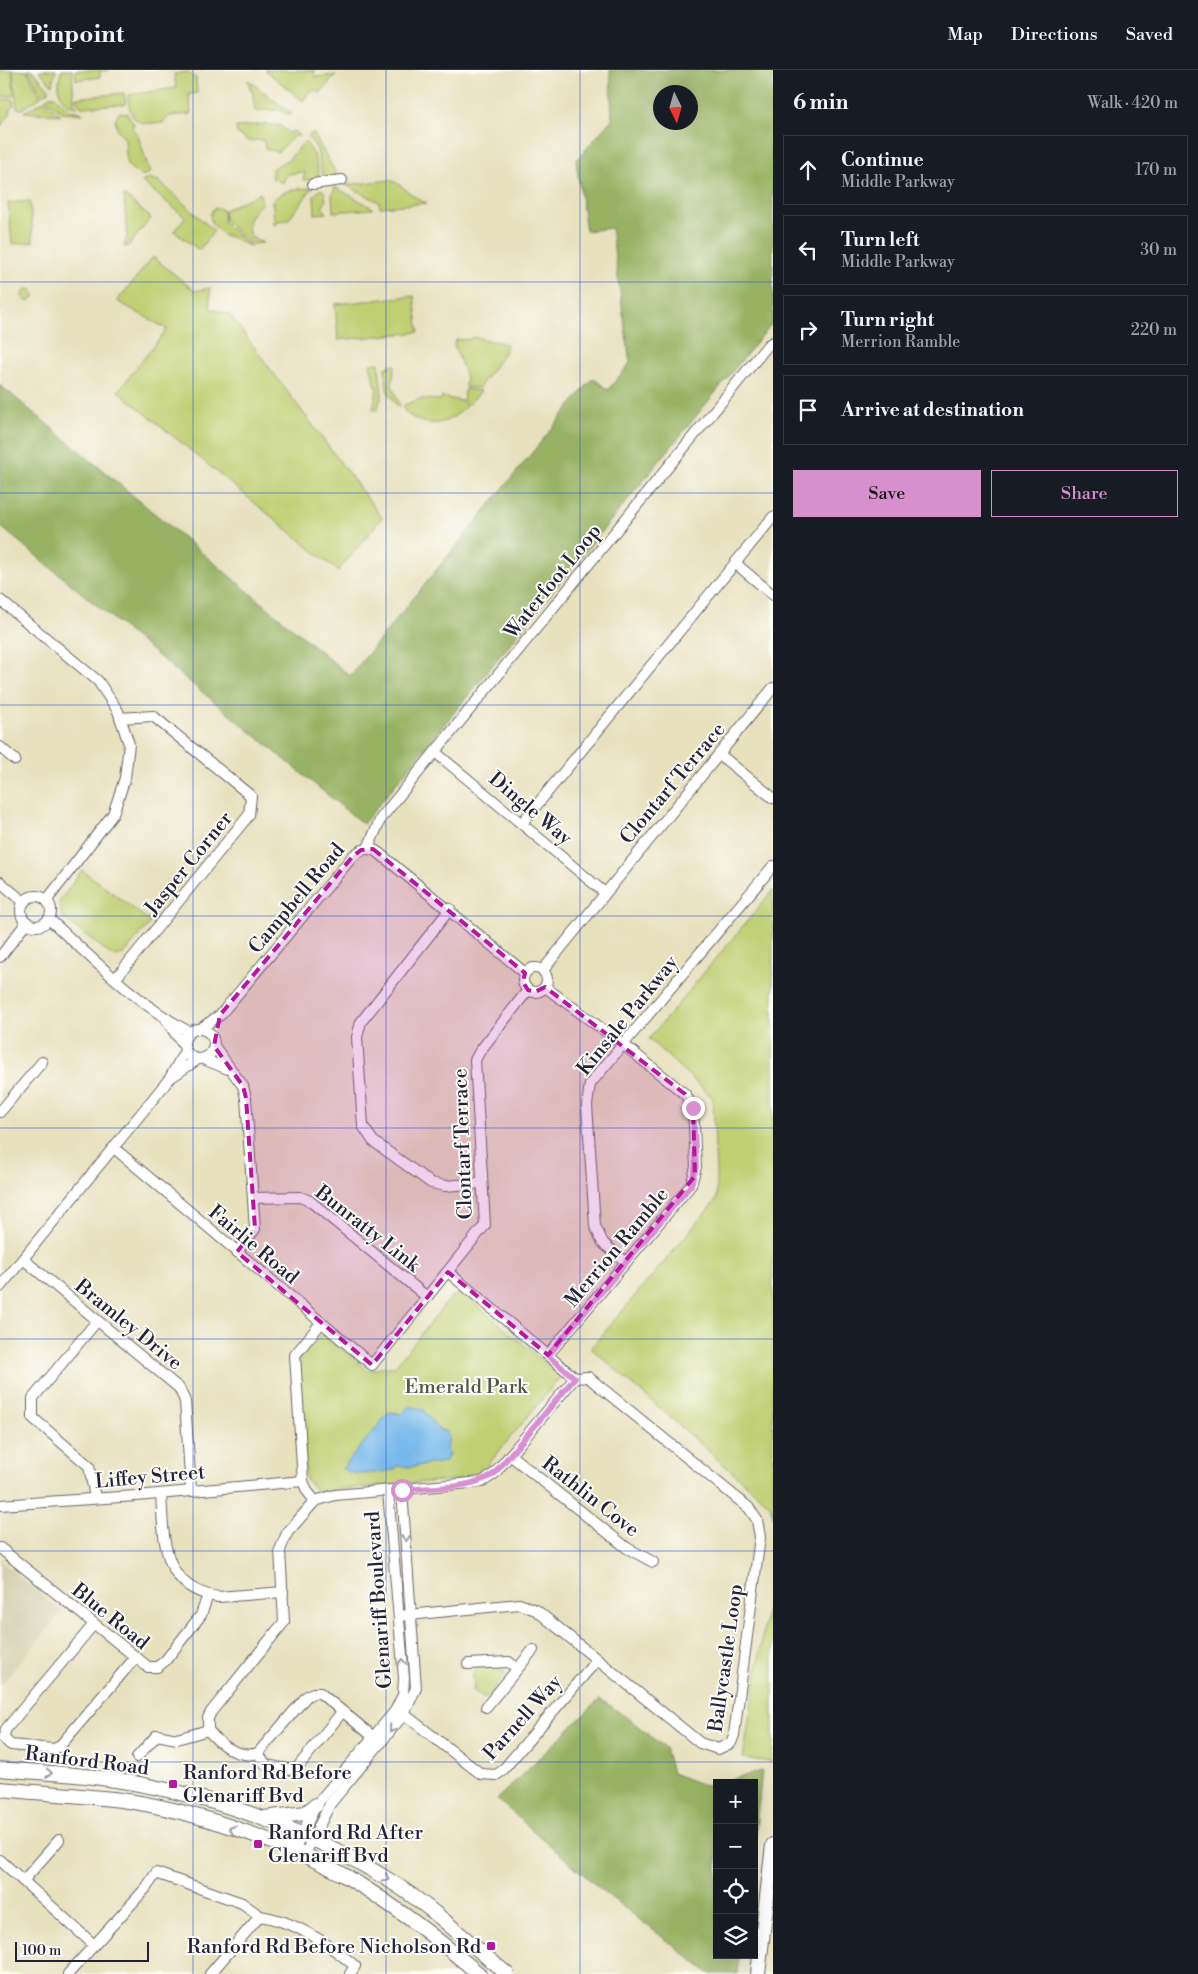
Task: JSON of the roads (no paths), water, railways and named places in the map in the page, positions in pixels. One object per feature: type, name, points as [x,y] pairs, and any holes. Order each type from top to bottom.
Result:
[{"type":"main road","name":"Ranford Road","points":[[0,1769],[96,1777],[199,1798],[261,1818],[307,1837],[393,1882],[436,1914],[500,1972]]},
{"type":"main road","name":"Ranford Road","points":[[0,1789],[121,1800],[177,1812],[299,1854],[348,1878],[422,1926],[480,1974]]},
{"type":"main road","points":[[261,1818],[306,1813],[316,1805]]},
{"type":"main road","points":[[758,1974],[773,1845]]},
{"type":"street","points":[[313,184],[342,180]]},
{"type":"street","name":"Waterfoot Loop","points":[[368,848],[381,818],[768,345],[773,342]]},
{"type":"street","points":[[522,823],[773,517]]},
{"type":"street","points":[[735,563],[773,595]]},
{"type":"street","points":[[0,600],[98,682],[120,718],[128,744],[125,778],[113,814],[47,900]]},
{"type":"street","name":"Clontarf Terrace","points":[[543,970],[773,688]]},
{"type":"street","name":"Jasper Corner","points":[[116,978],[249,815],[251,796],[154,716],[120,718]]},
{"type":"street","points":[[0,747],[15,760]]},
{"type":"street","name":"Dingle Way","points":[[435,752],[605,893]]},
{"type":"street","points":[[719,754],[773,798]]},
{"type":"street","name":"Campbell Road","points":[[0,1287],[170,1078],[185,1048],[184,1040],[220,1015],[353,856],[361,850],[368,848],[378,853],[450,909],[525,973]]},
{"type":"street","name":"Kinsale Parkway","points":[[626,1262],[604,1243],[595,1226],[587,1105],[590,1084],[773,866]]},
{"type":"street","points":[[0,882],[24,902]]},
{"type":"street","points":[[38,896],[47,900],[51,909],[49,919],[40,925],[27,922],[22,916],[24,902],[28,898],[38,896]]},
{"type":"street","points":[[450,909],[360,1022],[357,1037],[363,1126],[373,1141],[431,1183],[445,1186],[482,1183]]},
{"type":"street","points":[[49,919],[164,1017],[185,1048],[200,1059],[228,1069]]},
{"type":"street","points":[[0,957],[27,922]]},
{"type":"street","points":[[533,968],[543,970],[548,978],[545,987],[535,992],[528,990],[523,982],[525,973],[533,968]]},
{"type":"street","name":"Merrion Ramble","points":[[545,987],[624,1045],[685,1094],[693,1108],[696,1167],[691,1185],[548,1356]]},
{"type":"street","name":"Clontarf Terrace","points":[[372,1366],[485,1226],[475,1060],[528,990]]},
{"type":"street","name":"Campbell Road","points":[[170,1078],[212,1053],[220,1015]]},
{"type":"street","points":[[164,1017],[196,1030],[206,1031],[228,1069],[243,1086],[246,1098],[255,1229],[237,1252]]},
{"type":"street","points":[[0,1112],[42,1062]]},
{"type":"street","name":"Fairlie Road","points":[[114,1148],[372,1366]]},
{"type":"street","name":"Bunratty Link","points":[[253,1198],[300,1197],[310,1201],[427,1297]]},
{"type":"street","name":"Bramley Drive","points":[[22,1259],[179,1388],[185,1401],[191,1490]]},
{"type":"street","points":[[208,1730],[208,1718],[211,1712],[284,1622],[280,1550],[288,1533],[315,1501],[334,1495],[482,1482],[494,1474],[575,1378],[448,1272]]},
{"type":"street","points":[[95,1498],[89,1466],[33,1418],[33,1398],[98,1321]]},
{"type":"street","points":[[315,1501],[307,1491],[303,1481],[294,1355],[321,1324]]},
{"type":"street","name":"Ballycastle Loop","points":[[399,1616],[519,1604],[536,1610],[596,1661],[700,1744],[718,1749],[726,1747],[731,1742],[734,1735],[760,1537],[757,1520],[749,1508],[588,1377],[575,1378]]},
{"type":"street","name":"Rathlin Cove","points":[[510,1455],[627,1548],[653,1562]]},
{"type":"street","name":"Liffey Street","points":[[0,1505],[161,1494],[303,1481]]},
{"type":"street","name":"Glenariff Boulevard","points":[[307,1837],[416,1688],[402,1490]]},
{"type":"street","name":"Glenariff Boulevard","points":[[388,1491],[404,1678],[400,1712]]},
{"type":"street","points":[[161,1494],[166,1547],[170,1565],[181,1579],[208,1595],[218,1597],[283,1592]]},
{"type":"street","name":"Blue Road","points":[[0,1548],[148,1667],[157,1667],[165,1661],[201,1615],[208,1595]]},
{"type":"street","points":[[94,1624],[6,1729],[3,1738],[6,1743],[44,1748],[59,1747],[135,1658]]},
{"type":"street","points":[[486,1707],[516,1668],[533,1650]]},
{"type":"street","name":"Parnell Way","points":[[400,1712],[481,1774],[496,1775],[502,1771],[596,1661]]},
{"type":"street","points":[[468,1664],[509,1662],[516,1668]]},
{"type":"street","points":[[208,1730],[232,1750],[247,1755],[258,1753],[307,1696],[313,1692],[320,1693],[377,1740]]},
{"type":"street","points":[[258,1753],[266,1765],[292,1770],[342,1712]]},
{"type":"street","points":[[137,1757],[157,1735],[177,1739],[208,1730]]},
{"type":"street","name":"Glenariff Boulevard","points":[[299,1854],[307,1837],[316,1805],[377,1740]]},
{"type":"street","points":[[23,1881],[59,1840]]},
{"type":"street","points":[[0,1860],[94,1945]]},
{"type":"street","points":[[68,1974],[146,1888],[156,1873],[242,1903],[260,1916],[279,1919],[338,1952],[354,1966],[350,1974]]},
{"type":"street","points":[[210,1974],[260,1916]]},
{"type":"water","points":[[409,1406],[423,1409],[439,1430],[446,1431],[449,1436],[447,1448],[449,1454],[445,1462],[411,1467],[397,1466],[395,1470],[368,1474],[349,1472],[342,1469],[389,1412],[401,1414]]},
{"type":"place","name":"Ranford Rd Before Glenariff Bvd","points":[[173,1784]]},
{"type":"place","name":"Ranford Rd After Glenariff Bvd","points":[[258,1844]]},
{"type":"place","name":"Ranford Rd Before Nicholson Rd","points":[[491,1946]]},
{"type":"park label","name":"Emerald Park","points":[[466,1386]]}]
